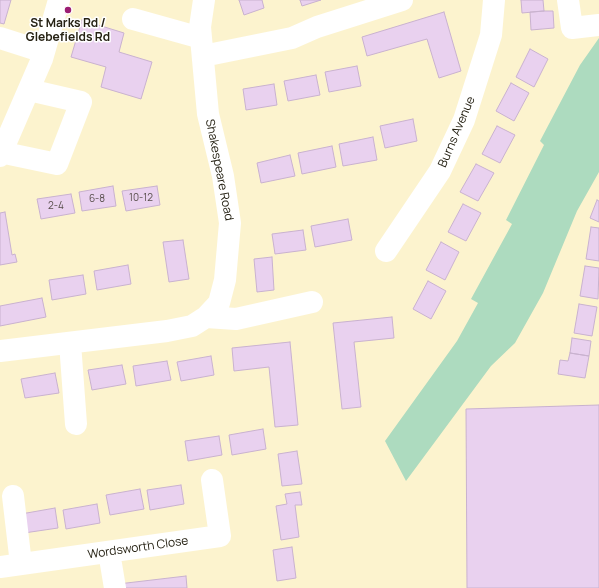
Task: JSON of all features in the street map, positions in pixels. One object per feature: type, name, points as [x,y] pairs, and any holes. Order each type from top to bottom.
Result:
[{"type":"street","points":[[29,90],[80,102],[56,164],[1,154],[44,52],[60,0]]},
{"type":"street","name":"Shakespeare Road","points":[[0,351],[167,331],[192,326],[206,317],[219,303],[225,280],[230,223],[223,176],[208,114],[200,27],[204,0]]},
{"type":"street","points":[[133,19],[202,47],[292,38],[317,27],[402,0]]},
{"type":"street","name":"Burns Avenue","points":[[386,251],[440,171],[464,120],[491,35],[494,0]]},
{"type":"street","points":[[568,0],[572,28],[599,25]]},
{"type":"street","points":[[0,38],[44,52]]},
{"type":"street","points":[[206,317],[236,319],[312,302]]},
{"type":"street","points":[[70,343],[76,424]]},
{"type":"street","name":"Wordsworth Close","points":[[10,565],[220,536],[212,480]]},
{"type":"street","points":[[10,565],[13,496]]},
{"type":"street","points":[[109,552],[114,588]]},
{"type":"green space","points":[[599,38],[599,172],[577,211],[543,293],[515,343],[491,366],[406,481],[385,441],[457,341],[478,303],[471,299],[512,224],[506,220],[544,145],[540,141],[580,65]]},
{"type":"building","points":[[0,0],[11,0],[4,24],[0,23]]},
{"type":"building","points":[[239,0],[262,0],[264,8],[244,15]]},
{"type":"building","points":[[300,0],[321,0],[302,6]]},
{"type":"building","points":[[521,0],[543,0],[544,11],[522,13]]},
{"type":"building","points":[[553,11],[554,28],[531,30],[530,12]]},
{"type":"building","points":[[444,12],[461,71],[439,78],[427,39],[367,56],[362,37]]},
{"type":"building","points":[[82,20],[124,33],[119,52],[152,62],[141,99],[101,87],[106,67],[71,57]]},
{"type":"building","points":[[530,49],[548,59],[534,87],[516,77]]},
{"type":"building","points":[[357,66],[361,86],[329,92],[325,72]]},
{"type":"building","points":[[316,75],[320,95],[288,101],[284,81]]},
{"type":"building","points":[[511,83],[529,93],[514,121],[496,111]]},
{"type":"building","points":[[274,84],[277,105],[246,110],[243,89]]},
{"type":"building","points":[[413,119],[417,141],[385,148],[380,126]]},
{"type":"building","points":[[497,126],[515,135],[500,163],[482,154]]},
{"type":"building","points":[[373,137],[377,160],[343,166],[339,144]]},
{"type":"building","points":[[332,146],[336,167],[302,174],[298,153]]},
{"type":"building","points":[[290,155],[295,176],[261,183],[257,163]]},
{"type":"building","points":[[476,164],[494,173],[478,201],[460,192]]},
{"type":"building","points":[[113,186],[116,206],[82,211],[79,192]]},
{"type":"building","points":[[157,186],[160,205],[126,211],[122,191]]},
{"type":"building","points":[[71,194],[75,213],[41,219],[37,199]]},
{"type":"building","points":[[597,200],[599,201],[599,222],[590,218]]},
{"type":"building","points":[[463,204],[481,213],[466,241],[448,232]]},
{"type":"building","points":[[5,212],[12,255],[15,254],[17,262],[0,265],[0,213]]},
{"type":"building","points":[[348,219],[352,240],[315,247],[311,226]]},
{"type":"building","points":[[591,227],[599,228],[599,261],[586,259]]},
{"type":"building","points":[[303,230],[306,250],[275,254],[272,234]]},
{"type":"building","points":[[183,240],[189,279],[169,282],[163,242]]},
{"type":"building","points":[[441,242],[459,252],[445,280],[426,270]]},
{"type":"building","points":[[272,257],[274,290],[257,292],[254,259]]},
{"type":"building","points":[[128,265],[131,284],[97,290],[94,271]]},
{"type":"building","points":[[585,266],[599,268],[598,299],[580,296]]},
{"type":"building","points":[[83,275],[86,294],[52,300],[49,280]]},
{"type":"building","points":[[428,281],[446,291],[431,319],[413,309]]},
{"type":"building","points":[[42,298],[46,317],[0,326],[0,306]]},
{"type":"building","points":[[579,304],[597,307],[592,336],[574,333]]},
{"type":"building","points":[[392,317],[394,338],[354,342],[361,407],[342,409],[333,323]]},
{"type":"building","points":[[572,338],[591,341],[589,356],[570,353]]},
{"type":"building","points":[[290,342],[298,425],[275,427],[269,367],[234,371],[232,348]]},
{"type":"building","points":[[570,353],[589,356],[585,378],[558,374],[560,360],[568,361]]},
{"type":"building","points":[[211,356],[214,375],[181,381],[177,362]]},
{"type":"building","points":[[167,361],[171,380],[136,386],[133,366]]},
{"type":"building","points":[[122,365],[126,384],[92,390],[88,370]]},
{"type":"building","points":[[55,373],[59,393],[25,398],[21,379]]},
{"type":"building","points":[[599,405],[599,588],[467,588],[466,409]]},
{"type":"building","points":[[263,429],[266,449],[232,455],[229,435]]},
{"type":"building","points":[[219,436],[222,455],[188,461],[185,441]]},
{"type":"building","points":[[297,451],[302,484],[282,486],[278,454]]},
{"type":"building","points":[[181,485],[184,504],[150,510],[147,490]]},
{"type":"building","points":[[140,489],[144,509],[110,515],[106,495]]},
{"type":"building","points":[[300,492],[302,505],[295,505],[299,537],[281,540],[276,506],[287,504],[285,494]]},
{"type":"building","points":[[97,504],[100,523],[66,529],[63,510]]},
{"type":"building","points":[[55,508],[58,528],[24,533],[21,514]]},
{"type":"building","points":[[292,547],[296,578],[277,581],[273,550]]},
{"type":"building","points":[[186,576],[187,588],[119,588],[118,584]]},
{"type":"place","name":"St Marks Rd / Glebefields Rd","points":[[68,10]]}]
